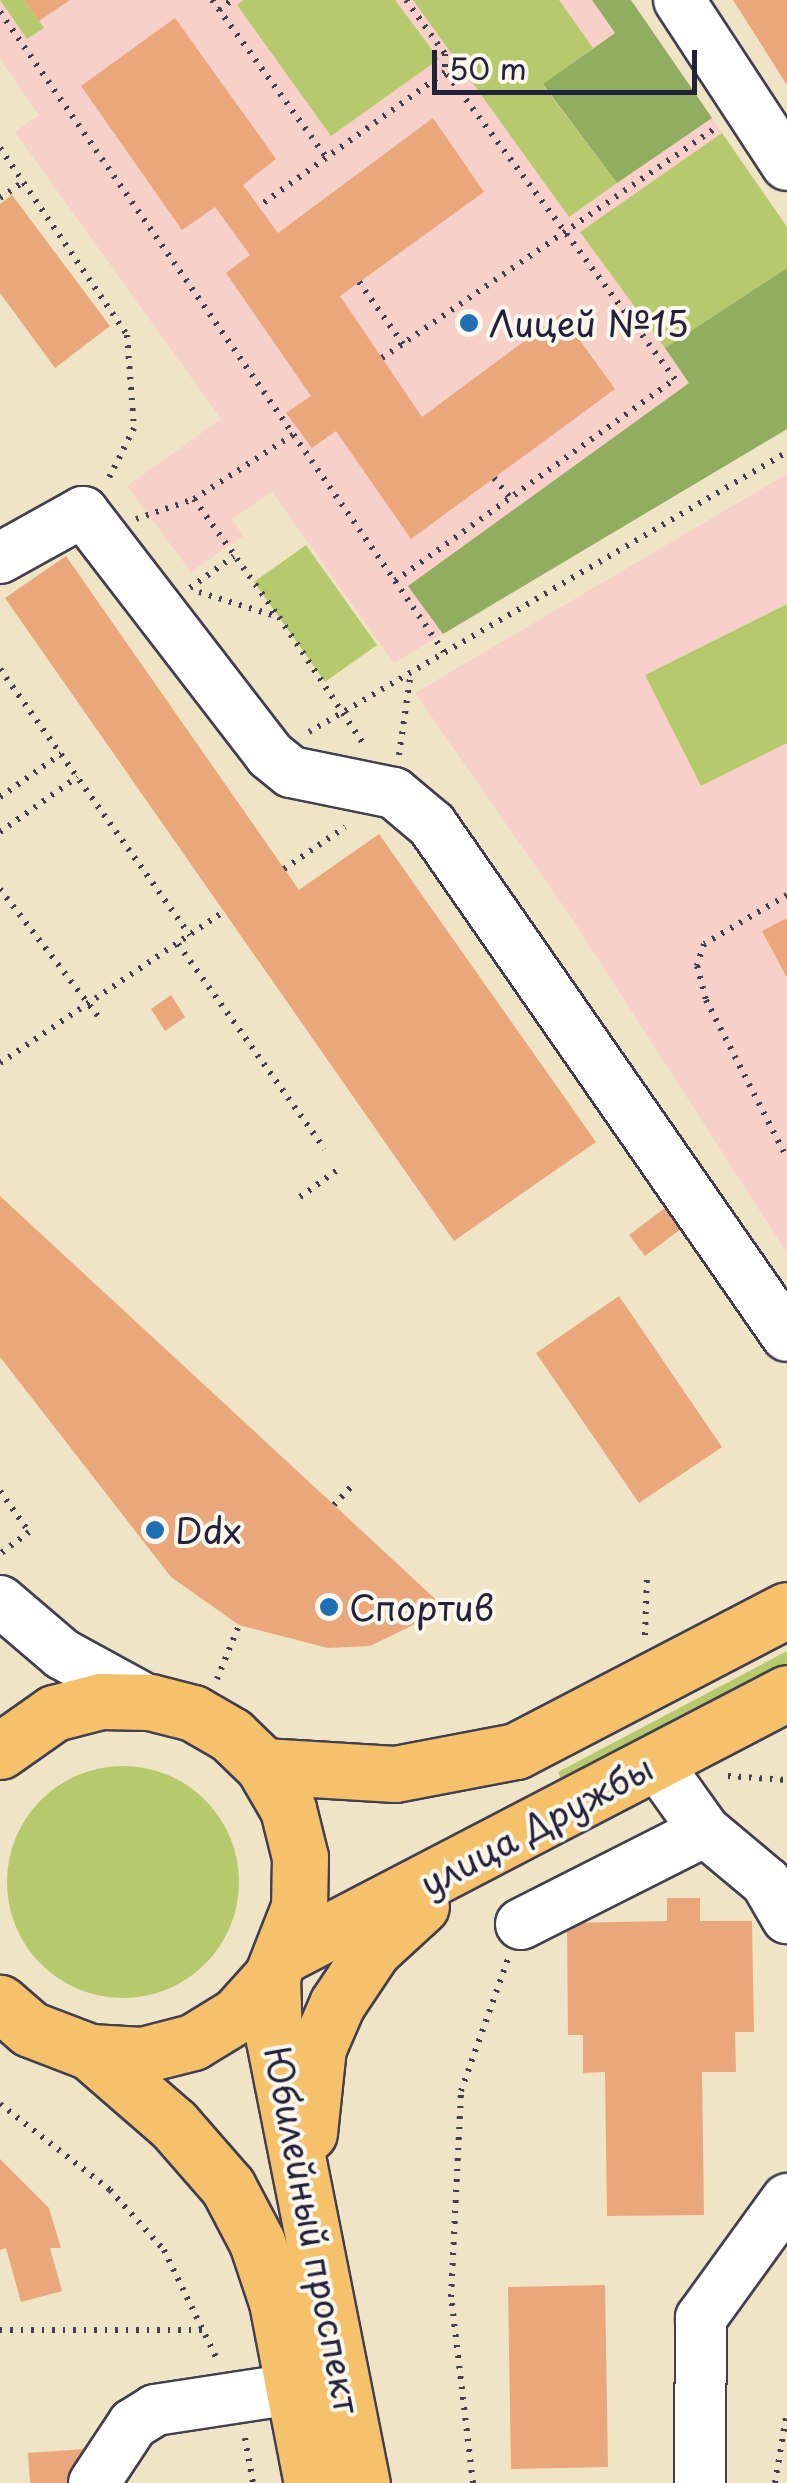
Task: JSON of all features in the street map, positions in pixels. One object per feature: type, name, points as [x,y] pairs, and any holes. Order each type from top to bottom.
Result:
[{"type":"main road","name":"улица Дружбы","points":[[262,1766],[395,1774],[516,1751],[787,1610]]},
{"type":"main road","name":"улица Дружбы","points":[[278,1965],[787,1693]]},
{"type":"main road","points":[[0,1751],[54,1714],[102,1701],[150,1702],[193,1714],[231,1735],[262,1766],[288,1809],[300,1858],[299,1907],[278,1965],[237,2015],[193,2042],[142,2055],[90,2052],[10,2017]]},
{"type":"main road","points":[[308,2211],[309,2102],[318,2048],[337,2004],[374,1950],[467,1863]]},
{"type":"main road","name":"Юбилейный проспект","points":[[278,1965],[274,2040],[362,2483]]},
{"type":"main road","name":"Юбилейный проспект","points":[[90,2052],[174,2125],[228,2187],[277,2302],[312,2483]]},
{"type":"street","points":[[679,0],[787,165]]},
{"type":"street","points":[[0,558],[113,535],[270,756],[292,772],[394,793],[432,825],[787,1336]]},
{"type":"street","points":[[0,1601],[62,1654],[150,1702]]},
{"type":"street","points":[[655,1762],[704,1831],[766,1882],[787,1918]]},
{"type":"street","points":[[521,1924],[704,1831]]},
{"type":"street","points":[[700,2483],[700,2318],[787,2199]]},
{"type":"street","points":[[94,2483],[134,2424],[155,2410],[292,2389]]},
{"type":"path","points":[[212,0],[326,157]]},
{"type":"path","points":[[219,10],[232,0]]},
{"type":"path","points":[[395,581],[675,379],[445,72],[445,54],[406,0]]},
{"type":"path","points":[[0,12],[290,436],[444,652]]},
{"type":"path","points":[[258,206],[445,72]]},
{"type":"path","points":[[382,358],[748,105]]},
{"type":"path","points":[[0,148],[128,335],[134,428],[104,489],[113,535],[189,588],[279,617]]},
{"type":"path","points":[[0,198],[23,182]]},
{"type":"path","points":[[359,282],[403,344]]},
{"type":"path","points":[[113,535],[194,500],[299,431]]},
{"type":"path","points":[[270,756],[787,452]]},
{"type":"path","points":[[494,478],[510,498]]},
{"type":"path","points":[[194,500],[344,711]]},
{"type":"path","points":[[189,588],[234,556]]},
{"type":"path","points":[[0,669],[190,935]]},
{"type":"path","points":[[284,869],[394,793],[411,672]]},
{"type":"path","points":[[0,797],[61,754]]},
{"type":"path","points":[[0,832],[77,777]]},
{"type":"path","points":[[0,889],[86,1006],[101,1020]]},
{"type":"path","points":[[787,895],[704,944],[697,966],[706,1000],[787,1158]]},
{"type":"path","points":[[0,1063],[222,912]]},
{"type":"path","points":[[178,944],[326,1149]]},
{"type":"path","points":[[300,1198],[340,1168]]},
{"type":"path","points":[[334,1505],[351,1486]]},
{"type":"path","points":[[0,1491],[29,1532],[0,1554]]},
{"type":"path","points":[[645,1647],[647,1576]]},
{"type":"path","points":[[214,1686],[239,1624]]},
{"type":"path","points":[[715,1775],[787,1780]]},
{"type":"path","points":[[473,2483],[451,2297],[461,2092],[521,1924]]},
{"type":"path","points":[[0,2104],[132,2214],[164,2250],[238,2398],[253,2483]]},
{"type":"path","points":[[0,2330],[202,2330]]},
{"type":"path","points":[[776,2483],[787,2411]]},
{"type":"shaded area","name":"Лицей №15","points":[[0,0],[631,0],[787,227],[787,429],[394,663],[272,492],[232,519],[243,536],[191,572],[127,486],[221,419],[15,132],[39,115],[0,59]]},
{"type":"shaded area","points":[[787,474],[787,1253],[573,920],[415,693]]},
{"type":"green space","points":[[0,0],[24,0],[44,28],[27,39]]},
{"type":"green space","points":[[244,0],[395,0],[439,59],[331,136],[237,5]]},
{"type":"green space","points":[[413,0],[559,0],[593,48],[543,85],[617,183],[569,217]]},
{"type":"green space","points":[[592,0],[631,0],[712,118],[617,183],[543,84],[615,33]]},
{"type":"green space","points":[[722,133],[787,227],[787,268],[665,348],[580,232]]},
{"type":"green space","points":[[787,268],[787,429],[443,634],[408,586],[689,383],[665,348]]},
{"type":"green space","points":[[306,545],[377,645],[325,682],[254,582]]},
{"type":"green space","points":[[787,604],[787,743],[701,786],[645,675]]},
{"type":"green space","points":[[787,1651],[787,1666],[563,1784],[558,1772]]},
{"type":"green space","points":[[123,1766],[168,1775],[205,1800],[230,1837],[239,1882],[230,1927],[205,1964],[168,1989],[123,1998],[78,1989],[41,1964],[16,1927],[7,1882],[16,1837],[41,1800],[78,1775]]},
{"type":"building","points":[[24,0],[70,0],[39,21]]},
{"type":"building","points":[[733,0],[787,0],[787,85]]},
{"type":"building","points":[[175,18],[276,159],[243,185],[278,233],[433,118],[484,192],[340,296],[422,417],[561,314],[615,389],[411,539],[336,431],[312,448],[286,413],[311,396],[226,273],[250,255],[215,207],[182,230],[81,86]]},
{"type":"building","points":[[12,195],[110,326],[55,368],[0,293],[0,204]]},
{"type":"building","points":[[66,556],[299,890],[379,834],[596,1142],[454,1241],[5,598]]},
{"type":"building","points":[[787,918],[787,978],[762,931]]},
{"type":"building","points":[[171,995],[185,1017],[165,1031],[151,1009]]},
{"type":"building","points":[[0,1196],[446,1609],[370,1646],[328,1648],[239,1625],[171,1577],[0,1357]]},
{"type":"building","points":[[669,1205],[685,1226],[645,1256],[629,1235]]},
{"type":"building","points":[[619,1296],[722,1447],[639,1503],[536,1353]]},
{"type":"building","points":[[667,1898],[700,1898],[700,1921],[752,1921],[754,2032],[735,2032],[736,2072],[702,2072],[704,2215],[607,2216],[605,2072],[583,2073],[583,2035],[568,2035],[567,1923],[667,1921]]},
{"type":"building","points":[[0,2159],[49,2208],[61,2248],[50,2248],[62,2291],[21,2302],[6,2248],[0,2250]]},
{"type":"building","points":[[605,2285],[608,2467],[511,2469],[508,2287]]},
{"type":"building","points":[[85,2449],[88,2483],[30,2483],[28,2453]]},
{"type":"place","name":"Лицей №15","points":[[469,323]]},
{"type":"place","name":"Ddx","points":[[155,1530]]},
{"type":"place","name":"Спортив","points":[[329,1607]]}]
